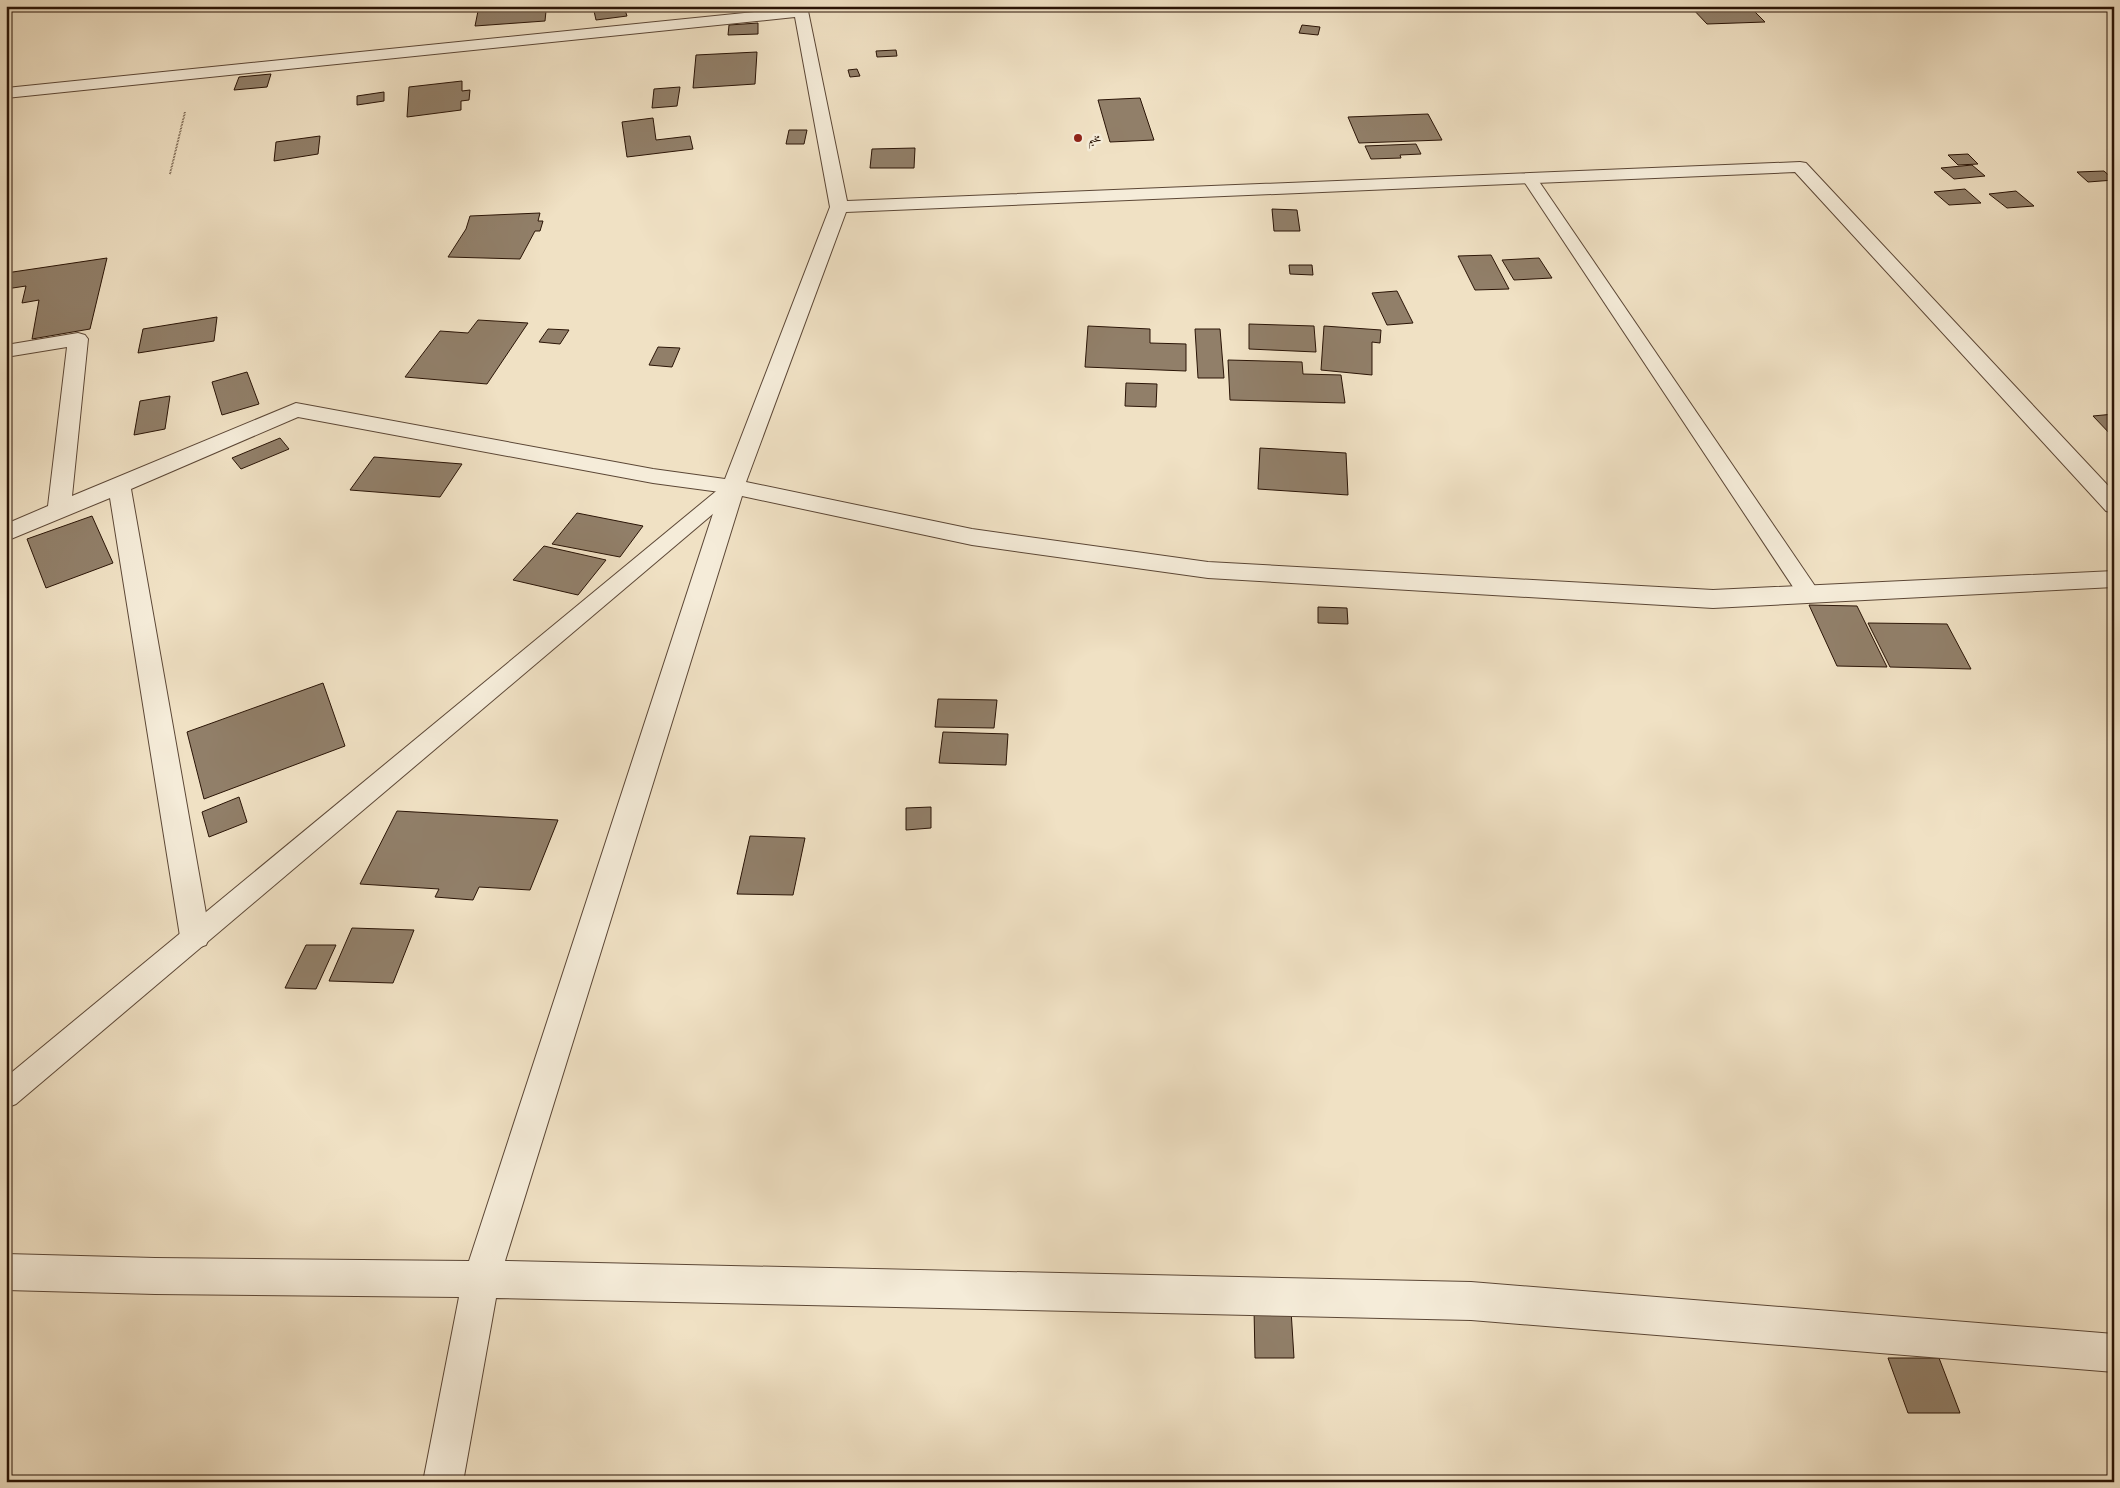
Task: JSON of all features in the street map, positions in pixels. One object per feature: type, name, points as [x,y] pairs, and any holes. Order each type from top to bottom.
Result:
[{"type":"street","points":[[6,93],[800,9],[839,207],[733,487],[481,1279],[443,1482]]},
{"type":"street","points":[[839,207],[1531,180],[1800,167],[2114,506]]},
{"type":"street","points":[[6,351],[78,339],[59,511]]},
{"type":"street","points":[[6,533],[296,410],[653,476],[733,487],[972,538],[1208,570],[1713,599],[2114,579]]},
{"type":"street","points":[[119,485],[195,936]]},
{"type":"street","points":[[6,1272],[155,1276],[481,1279],[1471,1302],[2114,1353]]},
{"type":"lane","points":[[1531,180],[1809,594]]},
{"type":"lane","points":[[6,1095],[733,487]]},
{"type":"path","points":[[170,174],[196,72]]},
{"type":"building","points":[[479,6],[554,6],[554,10],[546,11],[545,21],[475,26]]},
{"type":"building","points":[[1690,6],[1739,6],[1743,9],[1752,9],[1765,22],[1707,24]]},
{"type":"building","points":[[624,7],[627,16],[596,20],[594,11]]},
{"type":"building","points":[[758,23],[758,34],[728,35],[729,25]]},
{"type":"building","points":[[1302,25],[1320,27],[1318,35],[1299,33]]},
{"type":"building","points":[[896,50],[897,56],[877,57],[876,51]]},
{"type":"building","points":[[757,52],[755,84],[693,88],[696,55]]},
{"type":"building","points":[[857,69],[860,76],[850,77],[848,70]]},
{"type":"building","points":[[271,74],[267,87],[234,90],[239,77]]},
{"type":"building","points":[[462,81],[462,91],[470,90],[469,100],[461,101],[461,110],[407,117],[409,87]]},
{"type":"building","points":[[680,87],[677,106],[652,108],[654,89]]},
{"type":"building","points":[[384,92],[384,101],[357,105],[357,96]]},
{"type":"building","points":[[1140,98],[1154,140],[1110,142],[1098,100]]},
{"type":"building","points":[[1428,114],[1442,140],[1359,143],[1348,117]]},
{"type":"building","points":[[653,118],[656,140],[690,136],[693,149],[627,157],[622,122]]},
{"type":"building","points":[[789,130],[807,130],[804,144],[786,144]]},
{"type":"building","points":[[320,136],[318,154],[274,161],[276,142]]},
{"type":"building","points":[[1416,144],[1421,154],[1400,155],[1401,158],[1371,159],[1365,146]]},
{"type":"building","points":[[915,148],[914,168],[870,168],[872,149]]},
{"type":"building","points":[[1968,154],[1978,164],[1958,165],[1948,155]]},
{"type":"building","points":[[1972,165],[1985,176],[1954,179],[1941,168]]},
{"type":"building","points":[[2104,171],[2114,180],[2088,182],[2077,172]]},
{"type":"building","points":[[1965,189],[1981,203],[1949,205],[1934,192]]},
{"type":"building","points":[[2016,191],[2034,206],[2007,208],[1989,194]]},
{"type":"building","points":[[1272,209],[1297,210],[1300,231],[1274,231]]},
{"type":"building","points":[[540,213],[538,221],[543,221],[540,231],[535,231],[520,259],[448,257],[466,229],[470,216]]},
{"type":"building","points":[[1491,255],[1509,289],[1475,290],[1458,256]]},
{"type":"building","points":[[107,258],[90,329],[32,339],[39,300],[22,303],[26,286],[6,289],[6,273]]},
{"type":"building","points":[[1539,258],[1552,278],[1514,280],[1502,260]]},
{"type":"building","points":[[1289,265],[1312,265],[1313,275],[1290,274]]},
{"type":"building","points":[[1397,291],[1413,323],[1387,325],[1372,293]]},
{"type":"building","points":[[217,317],[214,341],[138,353],[143,329]]},
{"type":"building","points":[[478,320],[528,323],[487,384],[405,377],[440,331],[468,333]]},
{"type":"building","points":[[1249,324],[1314,326],[1316,352],[1249,349]]},
{"type":"building","points":[[1088,326],[1150,329],[1150,343],[1186,344],[1186,371],[1085,367]]},
{"type":"building","points":[[1324,326],[1381,330],[1380,343],[1372,342],[1372,375],[1321,370]]},
{"type":"building","points":[[548,329],[569,330],[560,344],[539,342]]},
{"type":"building","points":[[1195,329],[1220,329],[1224,378],[1198,378]]},
{"type":"building","points":[[658,347],[680,348],[672,367],[649,365]]},
{"type":"building","points":[[1228,360],[1302,362],[1303,374],[1341,375],[1345,403],[1230,400]]},
{"type":"building","points":[[247,372],[259,404],[222,415],[212,382]]},
{"type":"building","points":[[1126,383],[1157,384],[1156,407],[1125,406]]},
{"type":"building","points":[[170,396],[165,429],[134,435],[140,401]]},
{"type":"building","points":[[2114,414],[2114,437],[2113,437],[2093,416]]},
{"type":"building","points":[[280,438],[289,449],[241,469],[232,458]]},
{"type":"building","points":[[1260,448],[1346,453],[1348,495],[1258,489]]},
{"type":"building","points":[[374,457],[462,464],[440,497],[350,490]]},
{"type":"building","points":[[577,513],[643,526],[620,557],[552,544]]},
{"type":"building","points":[[92,516],[113,563],[46,588],[27,539]]},
{"type":"building","points":[[544,546],[606,560],[578,595],[513,580]]},
{"type":"building","points":[[1809,605],[1857,606],[1887,667],[1837,666]]},
{"type":"building","points":[[1318,607],[1347,608],[1348,624],[1318,623]]},
{"type":"building","points":[[1868,623],[1947,624],[1971,669],[1890,667]]},
{"type":"building","points":[[323,683],[345,746],[204,799],[187,732]]},
{"type":"building","points":[[938,699],[997,700],[994,728],[935,727]]},
{"type":"building","points":[[943,732],[1008,734],[1006,765],[939,763]]},
{"type":"building","points":[[239,797],[247,822],[209,837],[202,812]]},
{"type":"building","points":[[931,807],[931,828],[906,830],[906,808]]},
{"type":"building","points":[[397,811],[558,820],[530,890],[479,887],[473,900],[435,897],[439,889],[360,884]]},
{"type":"building","points":[[750,836],[805,838],[793,895],[737,894]]},
{"type":"building","points":[[352,928],[414,930],[393,983],[329,981]]},
{"type":"building","points":[[306,945],[336,945],[316,989],[285,988]]},
{"type":"building","points":[[1254,1309],[1291,1310],[1294,1358],[1255,1358]]},
{"type":"building","points":[[1888,1358],[1939,1358],[1960,1413],[1908,1413]]},
{"type":"place","name":"مخيم","points":[[1078,138]]}]
